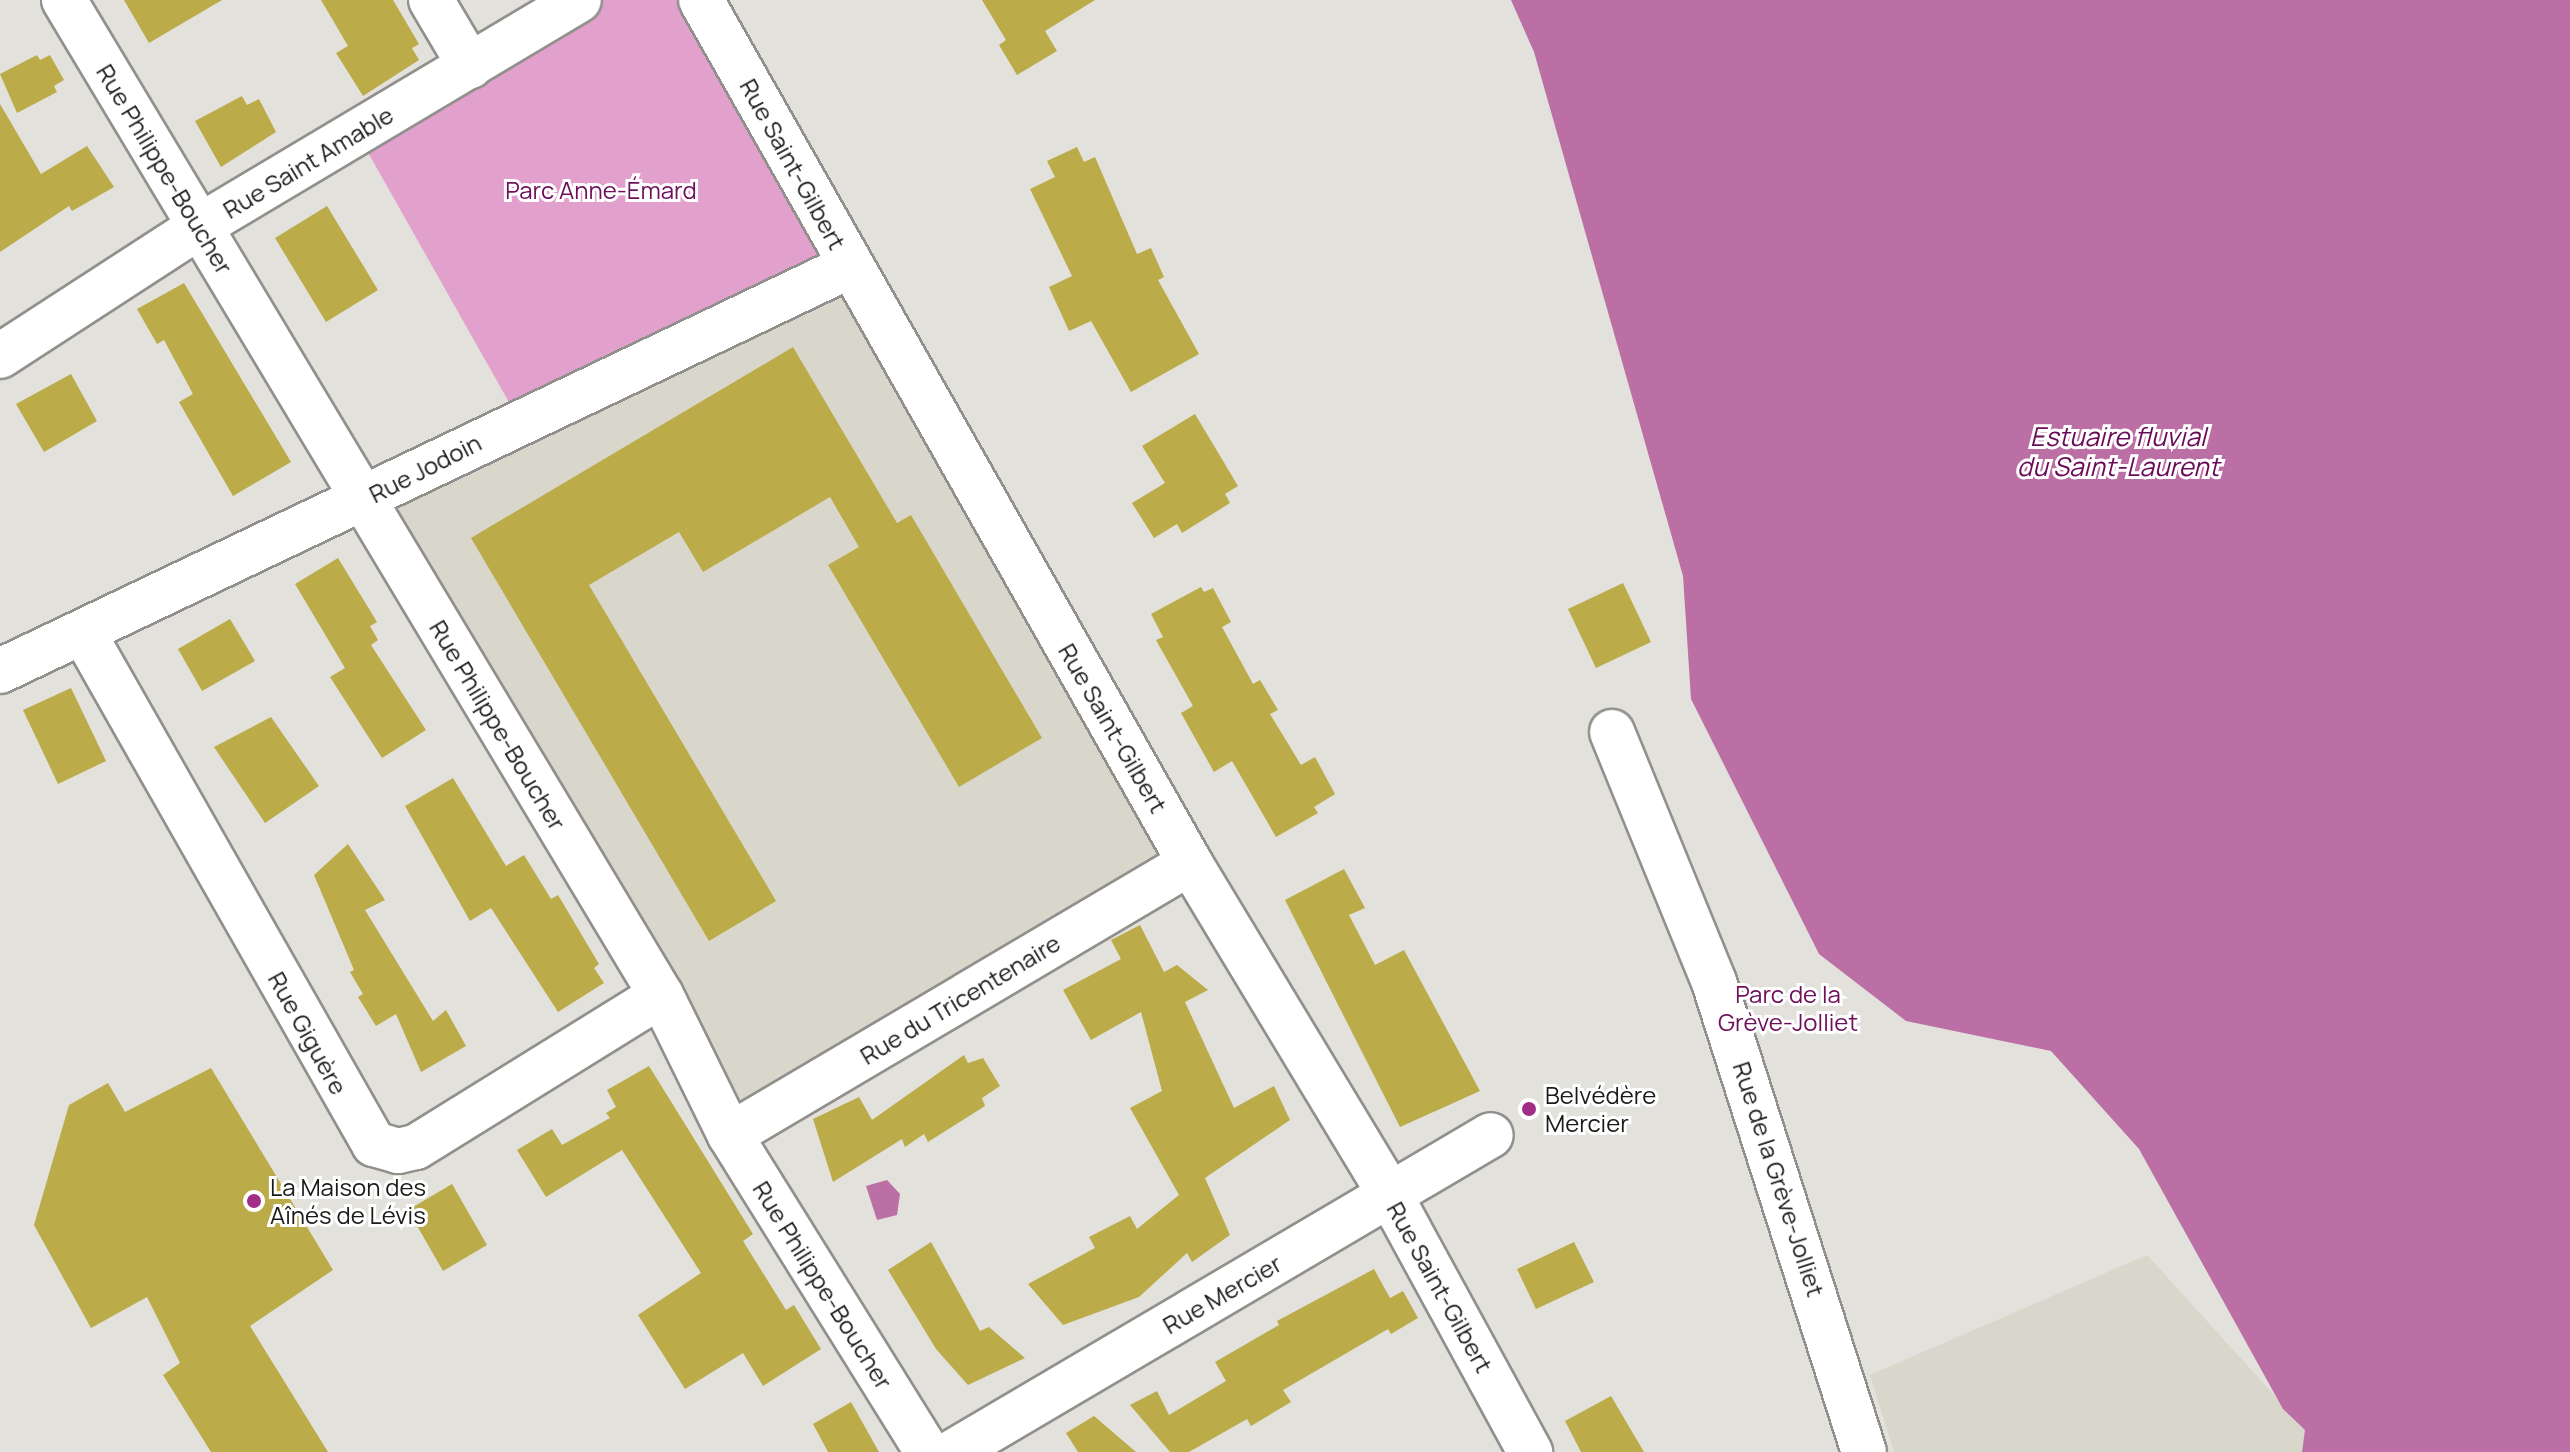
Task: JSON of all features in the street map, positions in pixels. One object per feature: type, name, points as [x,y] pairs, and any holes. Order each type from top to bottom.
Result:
[{"type":"street","name":"Rue Philippe-Boucher","points":[[64,0],[661,995],[730,1135],[927,1452]]},
{"type":"street","points":[[431,0],[470,66]]},
{"type":"street","name":"Rue Saint Amable","points":[[0,356],[200,226],[579,0]]},
{"type":"street","name":"Rue Saint-Gilbert","points":[[701,0],[1190,863],[1390,1195],[1530,1452]]},
{"type":"street","name":"Rue Jodoin","points":[[0,671],[363,500],[519,420],[850,266]]},
{"type":"street","name":"Rue Giguère","points":[[83,632],[374,1144],[398,1151],[416,1147],[661,995]]},
{"type":"street","name":"Rue de la Grève-Jolliet","points":[[1612,732],[1714,982],[1864,1452]]},
{"type":"street","name":"Rue du Tricentenaire","points":[[730,1135],[1190,863]]},
{"type":"street","name":"Rue Mercier","points":[[953,1452],[1491,1135]]},
{"type":"shaded area","points":[[850,266],[1190,863],[730,1135],[363,500]]},
{"type":"shaded area","points":[[2147,1255],[2326,1452],[1894,1452],[1870,1375]]},
{"type":"green space","name":"Parc Anne-Émard","points":[[578,0],[701,0],[850,266],[519,420],[357,133]]},
{"type":"water","name":"Estuaire fluvial du Saint-Laurent","points":[[1511,0],[2570,0],[2570,1452],[2302,1452],[2305,1430],[2283,1409],[2139,1149],[2051,1051],[1906,1021],[1819,954],[1691,699],[1683,576],[1534,52]]},
{"type":"water","points":[[887,1180],[900,1194],[897,1215],[877,1220],[866,1186]]},
{"type":"building","points":[[124,0],[222,0],[149,43]]},
{"type":"building","points":[[321,0],[393,0],[419,44],[412,48],[419,60],[363,96],[336,53],[348,46]]},
{"type":"building","points":[[982,0],[1095,0],[1045,31],[1057,51],[1017,75],[999,45],[1006,40]]},
{"type":"building","points":[[37,55],[40,60],[50,55],[64,80],[54,86],[57,92],[17,113],[0,74]]},
{"type":"building","points":[[242,96],[247,105],[259,99],[276,132],[221,167],[195,121]]},
{"type":"building","points":[[0,104],[41,174],[87,146],[114,187],[72,211],[69,206],[0,252]]},
{"type":"building","points":[[1077,147],[1084,162],[1095,157],[1137,254],[1151,248],[1164,277],[1158,280],[1199,354],[1131,392],[1091,321],[1069,331],[1049,287],[1072,276],[1030,189],[1055,177],[1047,161]]},
{"type":"building","points":[[327,206],[378,290],[326,322],[275,238]]},
{"type":"building","points":[[184,283],[291,462],[233,496],[179,402],[193,394],[164,340],[157,344],[137,309]]},
{"type":"building","points":[[793,347],[897,523],[911,515],[1042,738],[959,787],[828,565],[859,547],[830,497],[703,572],[679,532],[589,585],[776,901],[709,941],[471,538]]},
{"type":"building","points":[[71,374],[97,421],[44,452],[16,404]]},
{"type":"building","points":[[1195,414],[1238,486],[1225,494],[1230,503],[1182,533],[1177,524],[1154,538],[1132,503],[1165,483],[1142,446]]},
{"type":"building","points":[[338,558],[377,622],[370,626],[378,640],[371,645],[426,730],[382,758],[330,677],[345,668],[295,584]]},
{"type":"building","points":[[1623,583],[1651,642],[1596,668],[1568,609]]},
{"type":"building","points":[[1201,587],[1204,592],[1213,588],[1231,622],[1222,627],[1253,684],[1260,680],[1278,710],[1270,714],[1301,765],[1315,757],[1335,794],[1314,807],[1318,813],[1276,837],[1232,761],[1214,772],[1181,713],[1193,706],[1156,640],[1163,637],[1151,614]]},
{"type":"building","points":[[230,619],[255,661],[202,691],[178,649]]},
{"type":"building","points":[[71,688],[106,761],[58,784],[23,710]]},
{"type":"building","points":[[271,717],[319,786],[265,823],[214,747]]},
{"type":"building","points":[[453,778],[506,866],[524,855],[551,899],[558,895],[599,964],[594,968],[604,983],[558,1012],[491,908],[470,921],[405,806]]},
{"type":"building","points":[[348,844],[385,900],[365,910],[433,1021],[446,1010],[466,1046],[421,1072],[396,1014],[376,1026],[358,997],[363,994],[350,972],[354,970],[314,875]]},
{"type":"building","points":[[1344,869],[1365,908],[1349,915],[1375,965],[1404,950],[1480,1091],[1400,1127],[1285,900]]},
{"type":"building","points":[[1140,925],[1164,972],[1177,965],[1208,990],[1185,1002],[1234,1108],[1274,1086],[1290,1120],[1205,1178],[1230,1235],[1192,1262],[1187,1253],[1139,1297],[1063,1325],[1028,1284],[1095,1248],[1089,1237],[1130,1216],[1137,1229],[1179,1195],[1130,1108],[1162,1091],[1141,1012],[1091,1040],[1063,990],[1121,959],[1111,940]]},
{"type":"building","points":[[964,1055],[968,1063],[983,1058],[1000,1086],[982,1098],[985,1106],[928,1142],[924,1134],[905,1147],[902,1139],[833,1182],[813,1119],[859,1097],[872,1120]]},
{"type":"building","points":[[649,1066],[753,1234],[743,1241],[786,1310],[794,1305],[821,1349],[763,1386],[743,1353],[685,1389],[638,1315],[701,1273],[622,1150],[546,1197],[517,1150],[552,1129],[562,1145],[610,1118],[606,1113],[616,1107],[607,1090]]},
{"type":"building","points":[[211,1068],[333,1270],[250,1326],[328,1452],[211,1452],[163,1375],[180,1363],[147,1297],[91,1328],[34,1225],[69,1105],[108,1083],[125,1112]]},
{"type":"building","points":[[452,1184],[487,1245],[443,1271],[408,1210]]},
{"type":"building","points":[[931,1242],[980,1331],[989,1327],[1025,1358],[968,1385],[936,1349],[888,1270]]},
{"type":"building","points":[[1574,1242],[1594,1282],[1536,1309],[1517,1269]]},
{"type":"building","points":[[1374,1269],[1390,1298],[1403,1291],[1418,1318],[1391,1334],[1388,1329],[1283,1390],[1291,1402],[1251,1426],[1247,1419],[1189,1452],[1170,1452],[1130,1405],[1157,1391],[1169,1415],[1226,1381],[1215,1362],[1279,1325],[1277,1321]]},
{"type":"building","points":[[1611,1396],[1644,1452],[1581,1452],[1565,1421]]},
{"type":"building","points":[[851,1402],[879,1452],[828,1452],[813,1424]]},
{"type":"building","points":[[1094,1416],[1136,1452],[1078,1452],[1066,1433]]},
{"type":"place","name":"Belvédère Mercier","points":[[1529,1109]]},
{"type":"place","name":"La Maison des Aînés de Lévis","points":[[254,1201]]},
{"type":"park label","name":"Parc de la Grève-Jolliet","points":[[1788,1008]]}]
